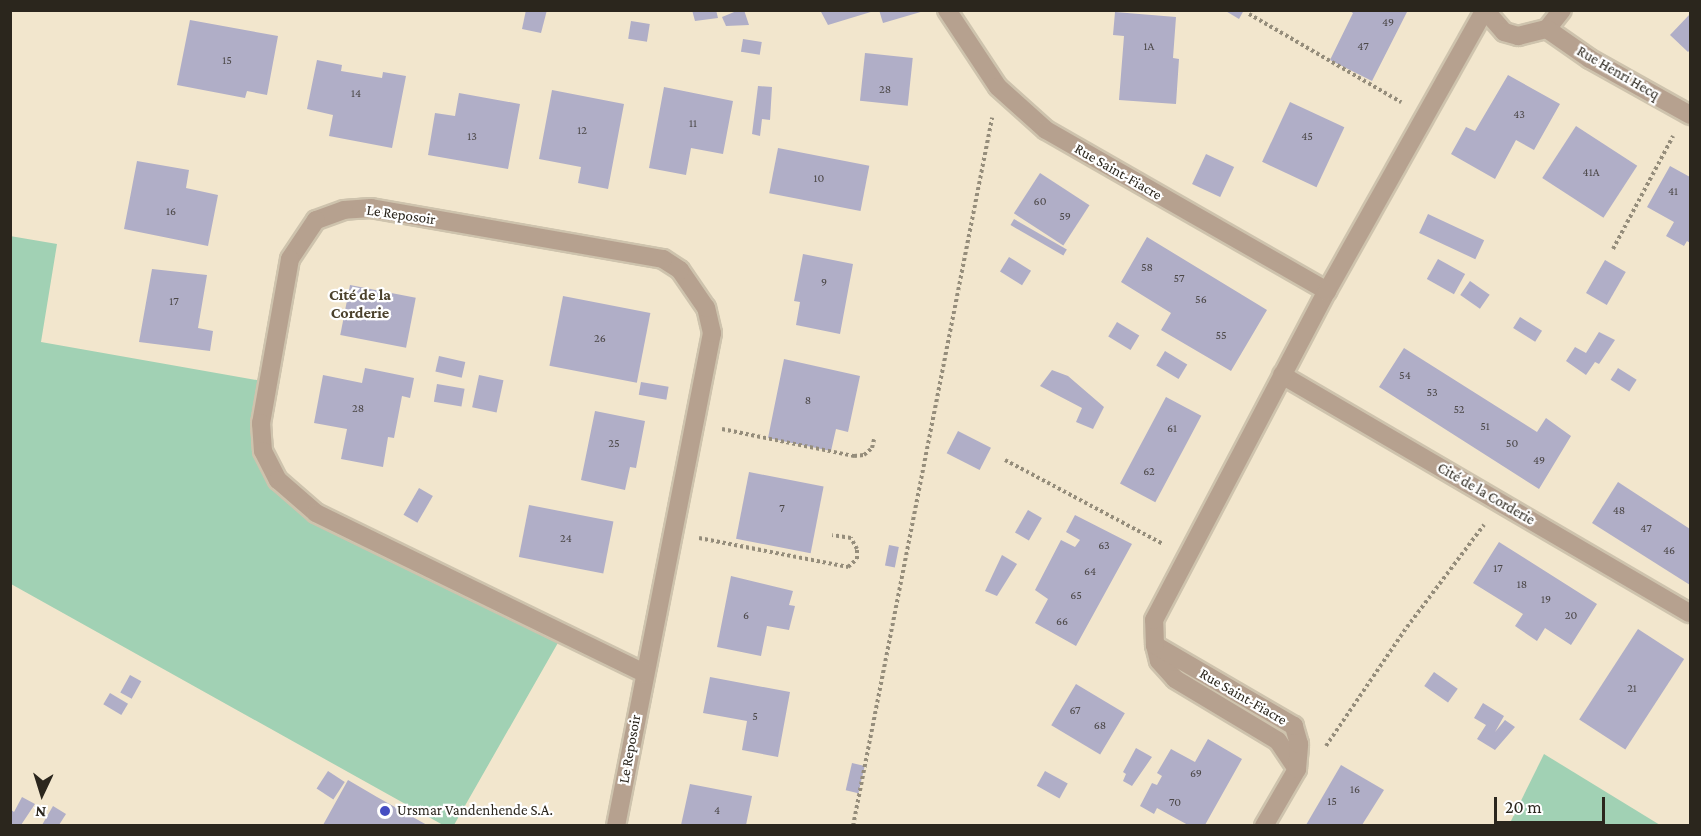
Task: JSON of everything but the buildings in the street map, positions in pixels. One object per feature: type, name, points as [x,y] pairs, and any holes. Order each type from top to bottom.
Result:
[{"type":"street","name":"Rue Saint-Fiacre","points":[[947,10],[998,87],[1046,130],[1327,291]]},
{"type":"street","name":"Rue Saint-Fiacre","points":[[1264,825],[1297,769],[1299,744],[1294,726],[1155,645],[1154,620],[1185,556],[1327,291],[1485,10]]},
{"type":"street","points":[[1485,10],[1504,32],[1518,36],[1547,29],[1562,10]]},
{"type":"street","name":"Rue Henri Hecq","points":[[1547,29],[1590,59],[1688,113]]},
{"type":"street","name":"Le Reposoir","points":[[616,825],[712,333],[706,308],[680,270],[663,259],[371,208],[344,210],[316,220],[290,259],[261,423],[263,451],[278,480],[316,513],[644,673]]},
{"type":"street","name":"Cité de la Corderie","points":[[1282,375],[1690,613]]},
{"type":"path","points":[[1249,14],[1310,52],[1425,116]]},
{"type":"path","points":[[853,825],[998,87]]},
{"type":"path","points":[[1613,249],[1688,113]]},
{"type":"path","points":[[693,423],[854,456],[864,455],[872,448],[874,439]]},
{"type":"path","points":[[1005,460],[1185,556]]},
{"type":"path","points":[[1297,769],[1333,741],[1407,627],[1500,503]]},
{"type":"path","points":[[672,532],[848,567],[857,559],[857,549],[851,538],[832,535]]},
{"type":"green space","points":[[10,236],[57,244],[41,342],[268,382],[263,451],[297,499],[563,634],[454,825],[443,825],[11,584]]},
{"type":"green space","points":[[1544,754],[1660,825],[1509,825]]},
{"type":"place","name":"Ursmar Vandenhende S.A.","points":[[385,811]]},
{"type":"district","name":"Cité de la Corderie","points":[[360,304]]}]
